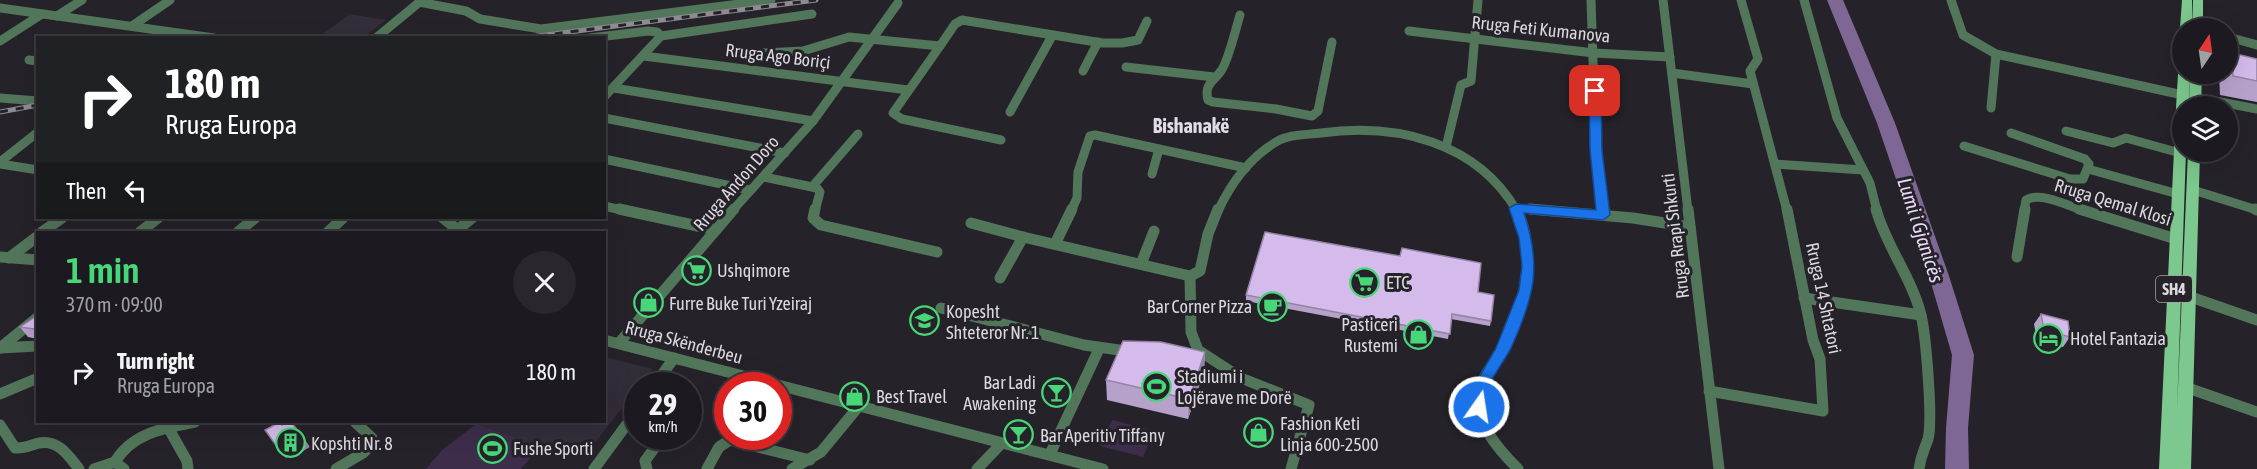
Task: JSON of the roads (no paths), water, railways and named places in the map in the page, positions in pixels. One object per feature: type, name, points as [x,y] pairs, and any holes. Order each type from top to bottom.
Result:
[{"type":"main road","points":[[2186,18],[2187,0]]},
{"type":"main road","points":[[2198,0],[2198,18]]},
{"type":"main road","name":"SH4","points":[[2167,469],[2178,194],[2185,162]]},
{"type":"main road","name":"SH4","points":[[2182,469],[2193,190],[2189,162]]},
{"type":"street","points":[[57,16],[82,0]]},
{"type":"street","points":[[132,26],[170,0]]},
{"type":"street","points":[[378,36],[420,1],[466,11],[480,19],[541,29],[771,0]]},
{"type":"street","points":[[1446,147],[1461,85],[1471,81],[1478,0]]},
{"type":"street","points":[[1592,0],[1596,150],[1603,215]]},
{"type":"street","name":"Rruga Rrapi Shkurti","points":[[1663,0],[1719,469]]},
{"type":"street","points":[[1672,73],[1752,84],[1750,68],[1756,63],[1757,55],[1741,0]]},
{"type":"street","points":[[1804,0],[1837,118],[1873,190],[1884,231],[1903,267],[1921,315],[1929,399],[1928,438],[1922,452],[1919,469]]},
{"type":"street","points":[[1951,0],[1963,38],[1996,54],[2172,99]]},
{"type":"street","name":"Rruga Andon Doro","points":[[619,344],[750,190],[813,121],[898,3]]},
{"type":"street","points":[[0,8],[200,36]]},
{"type":"street","points":[[0,41],[42,14]]},
{"type":"street","points":[[606,94],[661,36],[812,14]]},
{"type":"street","points":[[1240,15],[1222,71],[1214,77],[1206,92],[1208,100],[1312,116],[1329,132]]},
{"type":"street","points":[[1001,140],[896,117],[893,113],[955,24],[962,20],[1052,36],[1124,43],[1138,40],[1147,21]]},
{"type":"street","points":[[141,36],[150,29]]},
{"type":"street","points":[[606,36],[648,31],[657,32],[661,36]]},
{"type":"street","name":"Rruga Feti Kumanova","points":[[1408,31],[1594,53],[1670,57]]},
{"type":"street","points":[[1010,112],[1052,36]]},
{"type":"street","points":[[764,53],[803,51],[843,38],[872,38],[940,46]]},
{"type":"street","points":[[2238,40],[2257,45]]},
{"type":"street","points":[[1083,71],[1098,42]]},
{"type":"street","points":[[1312,116],[1318,111],[1332,42]]},
{"type":"street","points":[[1990,108],[1996,54]]},
{"type":"street","name":"Rruga Ago Boriçi","points":[[644,56],[908,90]]},
{"type":"street","points":[[1126,66],[1214,77]]},
{"type":"street","name":"Rruga 14 Shtatori","points":[[1709,391],[1823,411],[1820,359],[1813,340],[1786,204],[1752,84]]},
{"type":"street","points":[[614,88],[813,121]]},
{"type":"street","points":[[0,98],[36,101]]},
{"type":"street","points":[[2238,107],[2257,109]]},
{"type":"street","points":[[606,118],[784,153]]},
{"type":"street","points":[[971,223],[1190,276],[1200,271],[1203,249],[1215,215],[1235,181],[1246,168],[1280,140],[1358,129],[1383,130],[1446,147],[1484,174],[1516,208],[1526,238],[1529,266],[1526,290],[1503,348],[1478,393],[1479,407],[1486,428],[1507,458],[1518,469]]},
{"type":"street","points":[[2066,131],[2113,143],[2126,138],[2172,149]]},
{"type":"street","points":[[1964,146],[2070,179],[2083,178],[2088,169],[2089,164],[2085,159],[2011,133]]},
{"type":"street","points":[[0,163],[36,134]]},
{"type":"street","points":[[812,186],[858,134]]},
{"type":"street","points":[[1055,244],[1077,198],[1078,172],[1090,136],[1246,168]]},
{"type":"street","points":[[1152,174],[1159,149]]},
{"type":"street","points":[[606,159],[750,190]]},
{"type":"street","points":[[0,163],[36,170]]},
{"type":"street","points":[[1775,164],[1863,170]]},
{"type":"street","points":[[2088,169],[2178,194]]},
{"type":"street","points":[[764,177],[812,186],[820,192],[813,218],[821,225],[937,252]]},
{"type":"street","points":[[2193,190],[2257,210]]},
{"type":"street","name":"Rruga Qemal Klosi","points":[[2017,257],[2026,200],[2031,197],[2042,198],[2176,239]]},
{"type":"street","points":[[606,206],[716,230]]},
{"type":"street","points":[[1516,208],[1603,215],[1690,227]]},
{"type":"street","points":[[43,231],[61,219]]},
{"type":"street","points":[[141,231],[157,219]]},
{"type":"street","points":[[239,231],[254,219]]},
{"type":"street","points":[[329,231],[342,219]]},
{"type":"street","points":[[444,219],[457,231],[471,219]]},
{"type":"street","points":[[1141,264],[1154,231]]},
{"type":"street","points":[[5,257],[36,237]]},
{"type":"street","points":[[1000,278],[1023,237]]},
{"type":"street","points":[[5,257],[36,260]]},
{"type":"street","points":[[1190,276],[1192,352],[1241,378],[1309,405],[1291,469]]},
{"type":"street","points":[[2188,297],[2257,320]]},
{"type":"street","points":[[1804,298],[1921,315]]},
{"type":"street","points":[[940,308],[1099,349],[1143,353]]},
{"type":"street","points":[[0,348],[36,319]]},
{"type":"street","name":"Rruga Skënderbeu","points":[[606,341],[1103,469]]},
{"type":"street","points":[[0,348],[36,346]]},
{"type":"street","points":[[1050,454],[1099,349]]},
{"type":"street","points":[[664,372],[674,358]]},
{"type":"street","points":[[0,394],[36,379]]},
{"type":"street","points":[[2185,387],[2257,412]]},
{"type":"street","points":[[792,469],[821,452],[859,405]]},
{"type":"street","points":[[336,469],[363,453],[373,443],[372,438],[356,423]]},
{"type":"street","points":[[94,469],[119,465],[118,453],[128,444],[166,424],[187,461],[189,469]]},
{"type":"street","points":[[0,425],[15,448],[20,450],[51,442],[58,445],[79,469]]},
{"type":"street","points":[[594,469],[624,428]]},
{"type":"street","points":[[707,469],[719,447],[730,440],[810,460]]},
{"type":"street","points":[[977,469],[1001,444]]},
{"type":"street","points":[[647,469],[645,461],[653,450]]},
{"type":"waterway","name":"Lumi i Gjanicës","points":[[1835,0],[1886,123],[1939,276],[1963,355],[1957,428],[1957,469]]},
{"type":"railway","points":[[538,36],[816,0]]},
{"type":"railway","points":[[0,112],[36,105]]},
{"type":"place","name":"Ushqimore","points":[[696,270]]},
{"type":"place","name":"ETC","points":[[1365,282]]},
{"type":"place","name":"Furre Buke Turi Yzeiraj","points":[[648,303]]},
{"type":"place","name":"Bar Corner Pizza","points":[[1273,306]]},
{"type":"place","name":"Kopesht Shteteror Nr. 1","points":[[925,321]]},
{"type":"place","name":"Pasticeri Rustemi","points":[[1419,334]]},
{"type":"place","name":"Hotel Fantazia","points":[[2049,338]]},
{"type":"place","name":"Stadiumi i Lojërave me Dorë","points":[[1156,386]]},
{"type":"place","name":"Bar Ladi Awakening","points":[[1057,392]]},
{"type":"place","name":"Best Travel","points":[[855,396]]},
{"type":"place","name":"Fashion Keti Linja 600-2500","points":[[1259,433]]},
{"type":"place","name":"Bar Aperitiv Tiffany","points":[[1019,435]]},
{"type":"place","name":"Kopshti Nr. 8","points":[[290,443]]},
{"type":"place","name":"Fushe Sporti","points":[[492,448]]},
{"type":"district","name":"Bishanakë","points":[[1191,125]]}]
